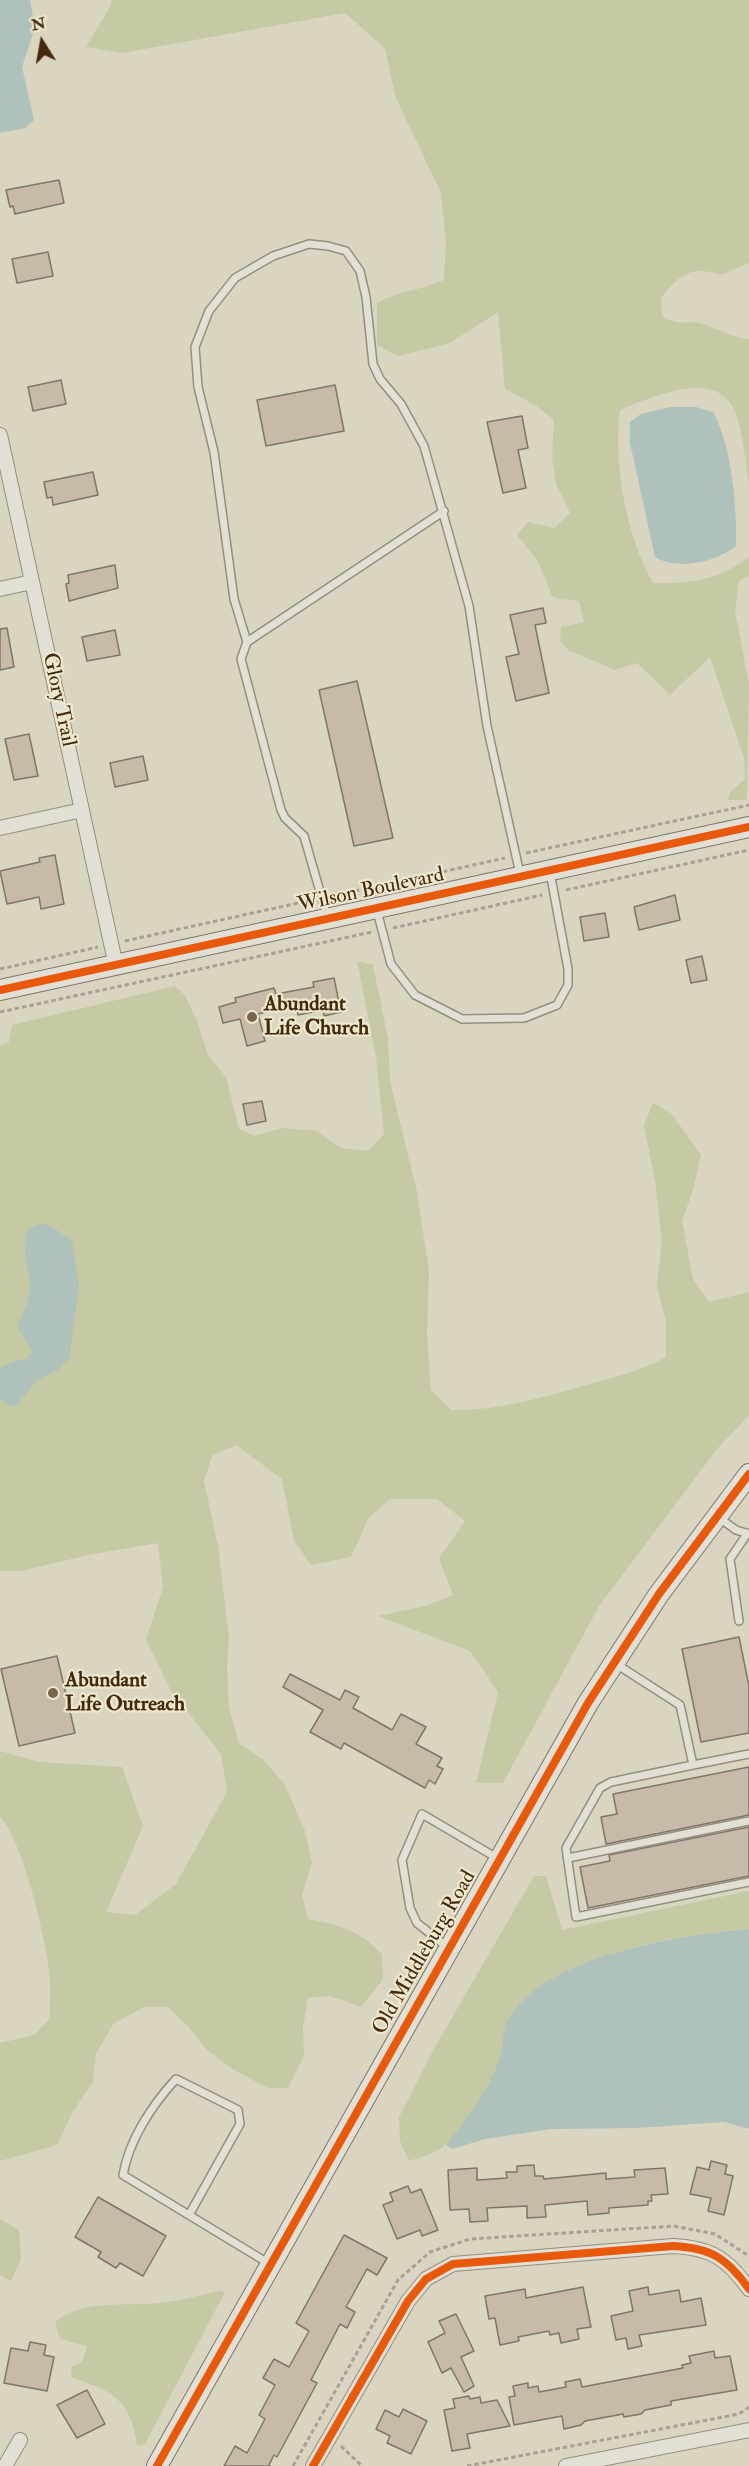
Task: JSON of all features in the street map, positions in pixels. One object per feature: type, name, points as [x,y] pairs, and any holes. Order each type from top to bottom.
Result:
[{"type":"main road","name":"Wilson Boulevard","points":[[0,990],[749,827]]},
{"type":"main road","name":"Old Middleburg Road","points":[[157,2466],[588,1703],[659,1594],[749,1474]]},
{"type":"street","name":"Glory Trail","points":[[0,435],[116,966]]},
{"type":"street","points":[[0,589],[32,582]]},
{"type":"street","points":[[0,828],[82,810]]},
{"type":"street","points":[[319,2463],[329,2438],[408,2301],[426,2279],[440,2269],[468,2260],[674,2246],[696,2247],[720,2257],[733,2267],[749,2289]]},
{"type":"street","points":[[566,2466],[749,2430]]},
{"type":"street","points":[[5,2466],[20,2439]]},
{"type":"lane","points":[[328,919],[304,836],[285,818],[281,810],[241,659],[247,642],[234,599],[214,452],[198,387],[195,346],[209,311],[235,278],[273,256],[309,244],[346,251],[360,272],[366,297],[373,364],[380,379],[401,404],[424,446],[469,606],[487,726],[520,877]]},
{"type":"lane","points":[[247,642],[444,511]]},
{"type":"lane","points":[[376,909],[391,964],[415,995],[462,1019],[524,1018],[557,1005],[568,986],[568,969],[550,870]]},
{"type":"lane","points":[[716,1516],[748,1534],[730,1559],[739,1622]]},
{"type":"lane","points":[[614,1663],[680,1706],[693,1765]]},
{"type":"lane","points":[[749,1754],[604,1785],[590,1804],[566,1848],[576,1917],[749,1882]]},
{"type":"lane","points":[[449,1949],[417,1923],[410,1908],[402,1860],[422,1814],[499,1860]]},
{"type":"lane","points":[[568,1858],[749,1821]]},
{"type":"lane","points":[[189,2215],[240,2124],[238,2110],[176,2079],[157,2100],[126,2159],[123,2175],[189,2215],[270,2264]]},
{"type":"path","points":[[0,969],[749,805]]},
{"type":"path","points":[[292,2466],[398,2280],[430,2252],[470,2240],[674,2226],[716,2234],[749,2256]]},
{"type":"path","points":[[467,2466],[739,2414],[749,2407]]},
{"type":"path","points":[[329,2438],[362,2466]]},
{"type":"green space","points":[[111,0],[749,0],[749,263],[721,275],[702,271],[687,274],[674,283],[661,298],[662,316],[669,320],[703,324],[730,335],[749,339],[749,483],[736,414],[723,395],[710,389],[679,390],[620,410],[618,431],[620,476],[629,522],[635,544],[653,583],[680,583],[704,579],[726,571],[749,557],[749,576],[739,581],[735,611],[749,685],[747,800],[728,800],[730,792],[745,779],[744,758],[710,657],[670,695],[637,663],[615,670],[568,650],[560,640],[561,627],[584,622],[579,601],[552,596],[538,561],[517,535],[528,522],[554,528],[570,513],[556,484],[552,458],[554,420],[535,405],[505,389],[498,312],[450,343],[398,356],[377,345],[377,303],[444,280],[446,241],[441,193],[395,96],[385,48],[345,13],[122,53],[86,47],[111,5]]},
{"type":"green space","points":[[357,961],[373,965],[388,1039],[390,1081],[417,1192],[429,1271],[427,1333],[431,1390],[451,1410],[485,1408],[518,1403],[583,1386],[636,1370],[666,1357],[666,1322],[657,1286],[662,1241],[655,1181],[644,1125],[653,1103],[671,1113],[701,1155],[693,1190],[682,1221],[693,1279],[709,1302],[749,1292],[749,1416],[717,1449],[599,1606],[503,1783],[476,1783],[498,1692],[470,1651],[378,1616],[425,1606],[453,1595],[439,1558],[465,1521],[437,1499],[390,1499],[369,1517],[351,1557],[311,1565],[294,1540],[282,1479],[236,1445],[212,1456],[204,1481],[218,1546],[229,1637],[227,1669],[229,1707],[239,1744],[263,1759],[285,1785],[305,1831],[312,1863],[302,1895],[308,1919],[348,1930],[365,1939],[382,1954],[383,1979],[361,2007],[330,1996],[308,1998],[303,2027],[304,2056],[288,2088],[268,2088],[234,2070],[206,2049],[187,2025],[168,2007],[144,2007],[113,2024],[96,2054],[93,2082],[72,2113],[57,2145],[0,2161],[0,2043],[34,2035],[50,2018],[50,1977],[32,1890],[17,1845],[0,1817],[0,1751],[39,1762],[122,1767],[143,1826],[106,1912],[135,1915],[176,1884],[227,1792],[221,1754],[171,1691],[146,1640],[163,1587],[158,1543],[88,1555],[21,1571],[0,1571],[0,1046],[9,1042],[12,1025],[175,986],[185,995],[197,1021],[208,1055],[226,1077],[239,1129],[254,1136],[283,1128],[316,1131],[341,1148],[368,1151],[384,1134],[376,1057]]},
{"type":"green space","points":[[534,1876],[546,1876],[562,1930],[749,1891],[749,1929],[687,1936],[652,1943],[584,1964],[554,1979],[528,1998],[509,2020],[499,2060],[490,2083],[463,2127],[438,2150],[409,2161],[400,2141],[399,2117],[435,2047]]},
{"type":"green space","points":[[0,2219],[19,2230],[21,2259],[11,2281],[0,2275]]},
{"type":"green space","points":[[220,2291],[225,2292],[145,2444],[137,2446],[130,2418],[118,2400],[98,2387],[72,2378],[71,2367],[82,2362],[87,2346],[60,2339],[55,2322],[66,2314],[92,2306],[160,2303]]},
{"type":"shaded area","points":[[0,0],[30,0],[35,28],[22,67],[34,120],[25,128],[0,133]]},
{"type":"shaded area","points":[[671,407],[696,407],[713,412],[725,442],[732,477],[736,513],[736,546],[728,552],[697,563],[675,563],[655,557],[630,443],[630,422],[641,414]]},
{"type":"shaded area","points":[[40,1224],[48,1225],[72,1240],[79,1286],[69,1358],[59,1369],[37,1380],[16,1406],[7,1405],[0,1398],[0,1368],[11,1362],[27,1359],[32,1352],[17,1325],[26,1306],[30,1290],[25,1250],[26,1236],[28,1229]]},
{"type":"shaded area","points":[[749,1929],[749,2129],[724,2122],[638,2128],[551,2129],[485,2139],[452,2149],[446,2145],[469,2115],[489,2083],[499,2060],[508,2020],[525,1998],[551,1979],[582,1964],[617,1952],[688,1936]]},
{"type":"building","points":[[59,180],[64,203],[15,214],[13,206],[10,207],[6,190]]},
{"type":"building","points":[[48,252],[53,276],[17,283],[12,259]]},
{"type":"building","points":[[61,380],[66,404],[33,411],[28,387]]},
{"type":"building","points":[[335,385],[344,431],[266,446],[257,400]]},
{"type":"building","points":[[522,416],[528,448],[518,450],[526,488],[503,493],[487,422]]},
{"type":"building","points":[[93,472],[98,495],[53,505],[52,497],[47,498],[44,482]]},
{"type":"building","points":[[115,565],[118,588],[69,601],[66,584],[69,583],[68,575]]},
{"type":"building","points":[[543,608],[546,623],[535,625],[549,693],[516,701],[506,657],[519,654],[510,615]]},
{"type":"building","points":[[7,628],[14,667],[0,670],[0,629]]},
{"type":"building","points":[[115,630],[120,655],[87,661],[82,637]]},
{"type":"building","points":[[357,681],[393,838],[354,846],[319,690]]},
{"type":"building","points":[[29,734],[38,776],[14,780],[5,739]]},
{"type":"building","points":[[143,756],[148,780],[115,787],[110,763]]},
{"type":"building","points":[[55,855],[64,904],[41,909],[39,897],[7,904],[0,871],[40,862],[39,858]]},
{"type":"building","points":[[675,895],[680,920],[639,930],[634,907]]},
{"type":"building","points":[[605,913],[609,937],[584,941],[580,917]]},
{"type":"building","points":[[702,956],[707,980],[691,983],[686,960]]},
{"type":"building","points":[[334,978],[341,1012],[324,1016],[323,1010],[298,1015],[296,1004],[258,1014],[265,1041],[247,1046],[240,1019],[223,1023],[219,1007],[236,1002],[235,998],[274,988],[276,994],[314,987],[313,982]]},
{"type":"building","points":[[262,1101],[266,1121],[247,1125],[243,1104]]},
{"type":"building","points":[[739,1637],[749,1686],[749,1733],[701,1742],[682,1649]]},
{"type":"building","points":[[57,1656],[75,1733],[19,1746],[1,1669]]},
{"type":"building","points":[[290,1674],[340,1700],[345,1690],[359,1697],[353,1708],[392,1730],[401,1714],[426,1727],[416,1744],[442,1758],[437,1766],[443,1769],[435,1784],[429,1780],[425,1788],[344,1743],[341,1749],[310,1732],[323,1710],[283,1687]]},
{"type":"building","points":[[749,1767],[749,1815],[606,1844],[601,1817],[617,1814],[613,1794]]},
{"type":"building","points":[[749,1827],[749,1876],[588,1908],[580,1867],[610,1861],[609,1855]]},
{"type":"building","points":[[711,2161],[727,2165],[725,2174],[733,2176],[724,2215],[708,2211],[711,2198],[690,2194],[697,2167],[709,2170]]},
{"type":"building","points":[[534,2165],[535,2176],[543,2176],[544,2179],[606,2173],[606,2179],[635,2177],[634,2170],[665,2168],[668,2194],[651,2195],[652,2201],[648,2201],[648,2205],[609,2208],[609,2213],[588,2215],[587,2201],[545,2205],[546,2217],[527,2218],[527,2206],[487,2208],[488,2221],[470,2222],[469,2209],[450,2210],[448,2170],[477,2168],[477,2180],[507,2178],[506,2172],[517,2172],[517,2166]]},
{"type":"building","points":[[408,2186],[411,2193],[421,2189],[438,2230],[422,2236],[420,2230],[397,2239],[383,2205],[393,2201],[390,2193]]},
{"type":"building","points":[[98,2197],[166,2236],[143,2276],[120,2263],[116,2268],[98,2257],[101,2252],[75,2237]]},
{"type":"building","points":[[344,2235],[387,2258],[377,2275],[367,2269],[346,2307],[355,2312],[347,2328],[340,2324],[311,2380],[317,2383],[277,2457],[274,2455],[270,2466],[224,2466],[235,2446],[247,2453],[265,2419],[259,2415],[275,2385],[263,2378],[274,2359],[289,2367],[309,2331],[296,2323]]},
{"type":"building","points":[[583,2287],[591,2327],[577,2329],[579,2339],[561,2343],[559,2333],[550,2335],[549,2331],[518,2337],[519,2341],[500,2345],[495,2318],[489,2319],[485,2296],[525,2289],[526,2298]]},
{"type":"building","points":[[648,2287],[649,2295],[679,2290],[681,2302],[701,2298],[706,2325],[639,2335],[642,2346],[628,2349],[626,2338],[616,2340],[611,2316],[633,2311],[629,2291]]},
{"type":"building","points":[[456,2314],[474,2351],[461,2357],[474,2386],[464,2392],[451,2368],[442,2373],[428,2342],[445,2333],[439,2321]]},
{"type":"building","points":[[30,2342],[46,2345],[44,2355],[54,2357],[47,2391],[4,2383],[11,2348],[28,2351]]},
{"type":"building","points":[[714,2351],[715,2358],[730,2356],[737,2390],[671,2401],[671,2405],[645,2410],[641,2414],[624,2417],[623,2414],[585,2421],[581,2425],[564,2429],[562,2416],[514,2425],[509,2397],[515,2396],[513,2386],[528,2383],[528,2388],[538,2386],[539,2392],[566,2387],[565,2382],[580,2379],[582,2387],[683,2368],[682,2365],[691,2363],[689,2356]]},
{"type":"building","points":[[87,2390],[105,2424],[77,2438],[57,2405]]},
{"type":"building","points":[[469,2396],[470,2399],[480,2397],[481,2403],[497,2400],[510,2426],[467,2434],[470,2448],[452,2451],[444,2410],[455,2408],[453,2399]]},
{"type":"building","points":[[403,2409],[427,2421],[411,2454],[387,2443],[390,2436],[376,2429],[385,2410],[399,2417]]},
{"type":"cycle path","points":[[0,990],[749,827]]},
{"type":"cycle path","points":[[157,2466],[588,1703],[659,1594],[749,1474]]},
{"type":"cycle path","points":[[313,2466],[408,2301],[426,2279],[453,2264],[673,2246],[686,2247],[708,2252],[725,2262],[749,2289]]},
{"type":"place","name":"Abundant Life Church","points":[[252,1017]]},
{"type":"place","name":"Abundant Life Outreach","points":[[53,1693]]}]
